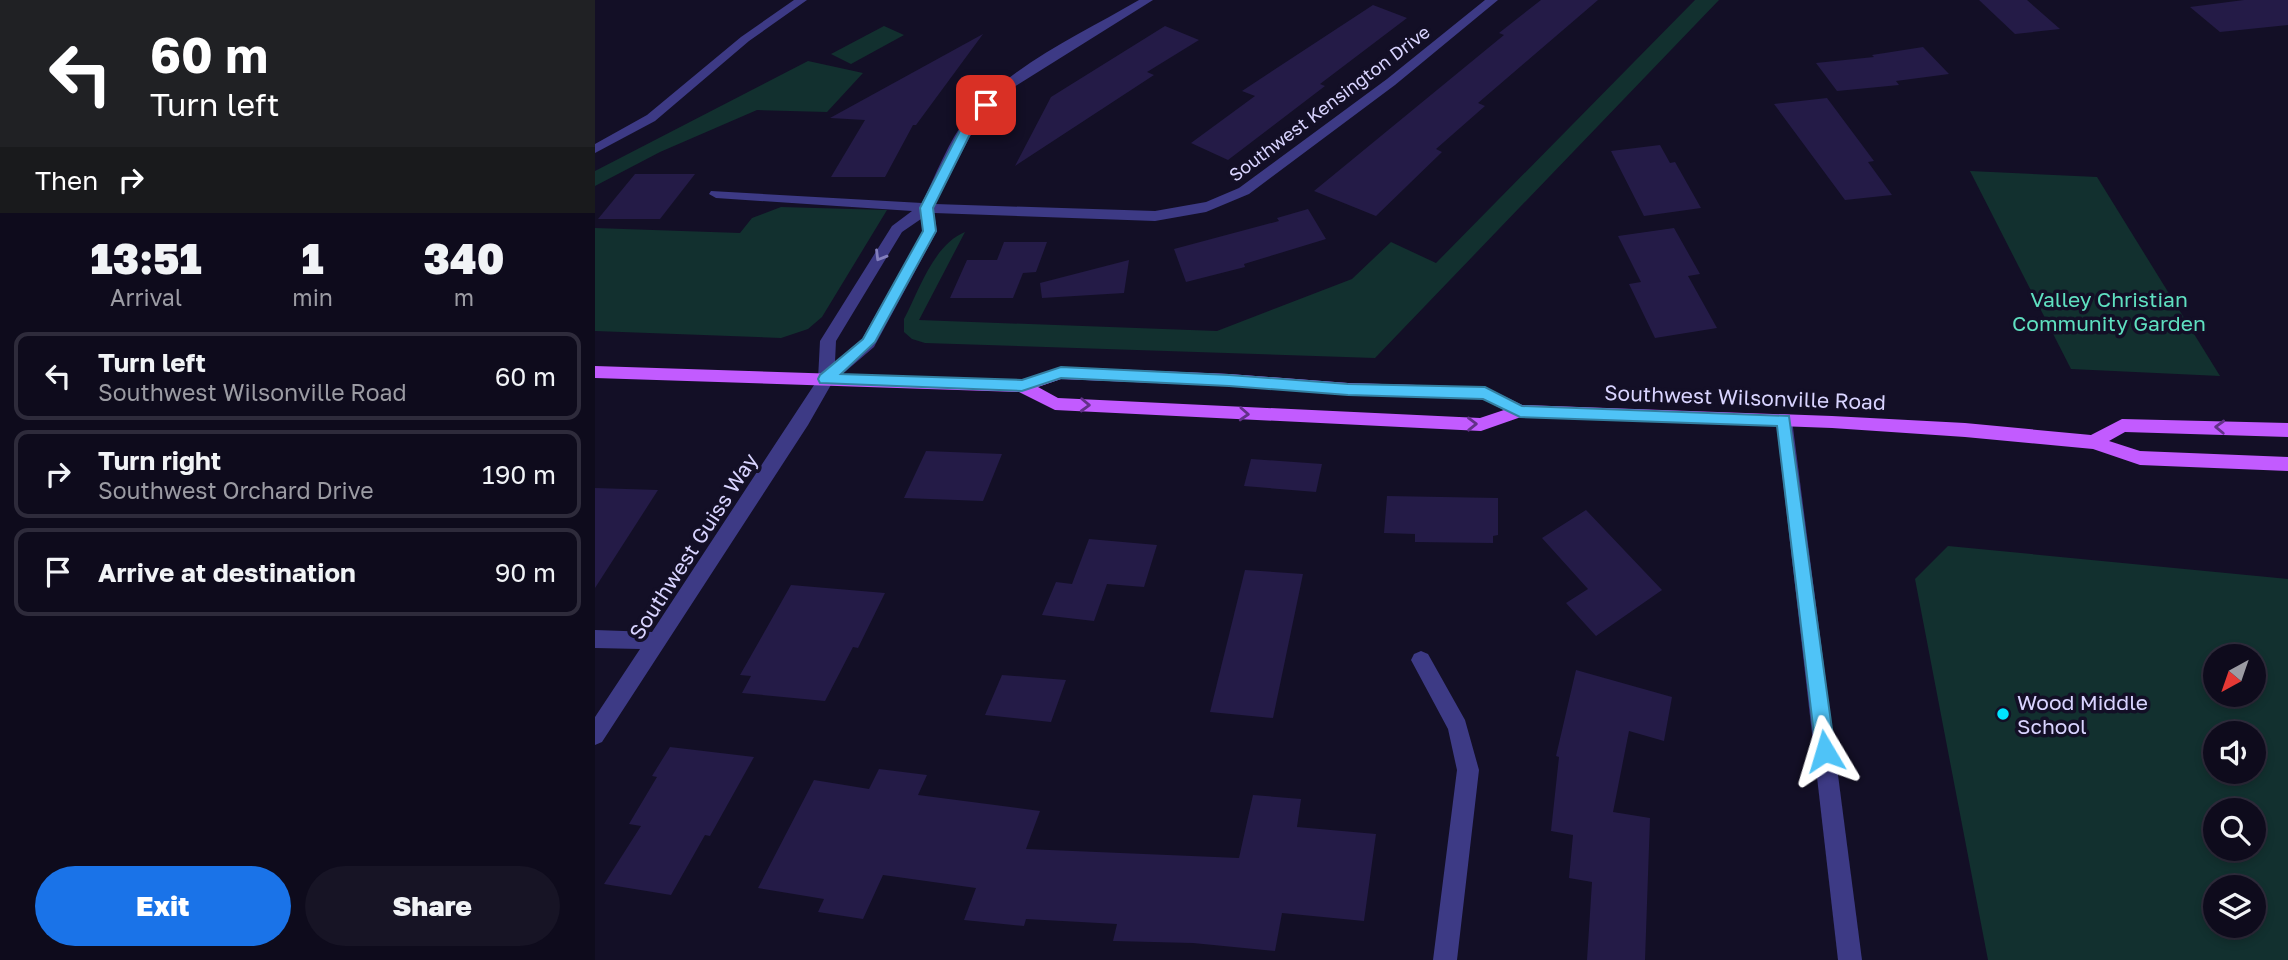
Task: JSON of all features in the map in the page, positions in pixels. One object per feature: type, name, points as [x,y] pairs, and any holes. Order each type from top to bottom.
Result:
[{"type":"main road","name":"Southwest Wilsonville Road","points":[[595,372],[1022,386],[1061,373],[1229,380],[1336,389],[1485,393],[1520,411]]},
{"type":"main road","name":"Southwest Wilsonville Road","points":[[1022,386],[1055,404],[1481,425],[1520,411],[1784,421],[1965,430],[2093,442],[2140,458],[2288,464]]},
{"type":"main road","points":[[2093,442],[2122,425],[2288,430]]},
{"type":"street","points":[[595,149],[651,118],[745,39],[801,0]]},
{"type":"street","points":[[826,379],[828,341],[897,229],[926,208],[971,121],[1002,89],[1045,60],[1147,0]]},
{"type":"street","name":"Southwest Kensington Drive","points":[[716,194],[926,208],[1155,216],[1184,214],[1217,205],[1244,191],[1391,82],[1492,0]]},
{"type":"street","points":[[826,379],[868,342],[930,231],[926,208]]},
{"type":"street","name":"Southwest Guiss Way","points":[[595,735],[826,379]]},
{"type":"street","points":[[1784,421],[1850,960]]},
{"type":"street","points":[[595,639],[658,641]]},
{"type":"street","points":[[1421,660],[1458,727],[1468,770],[1445,960]]},
{"type":"green space","points":[[1695,0],[1719,0],[1375,358],[925,343],[912,339],[904,332],[904,319],[928,270],[944,247],[965,232],[919,320],[1217,331],[1352,279],[1391,242],[1436,263]]},
{"type":"green space","points":[[884,26],[904,35],[851,64],[831,54]]},
{"type":"green space","points":[[808,61],[863,73],[827,112],[757,110],[660,152],[595,186],[595,171]]},
{"type":"green space","name":"Valley Christian Community Garden","points":[[1970,171],[2097,177],[2220,376],[2071,369]]},
{"type":"green space","points":[[781,207],[887,210],[822,317],[808,329],[781,338],[595,331],[595,228],[740,233],[752,218]]},
{"type":"green space","points":[[1948,546],[2288,579],[2288,960],[1988,960],[1915,579]]},
{"type":"building","points":[[1541,0],[1598,0],[1478,103],[1485,106],[1436,149],[1442,152],[1376,216],[1314,191],[1504,35],[1499,33]]},
{"type":"building","points":[[1979,0],[2027,0],[2060,29],[2015,34]]},
{"type":"building","points":[[2244,0],[2288,0],[2288,25],[2220,32],[2190,7]]},
{"type":"building","points":[[1373,5],[1407,18],[1320,84],[1325,86],[1228,160],[1191,143],[1255,96],[1242,91]]},
{"type":"building","points":[[1165,26],[1199,40],[1147,72],[1154,75],[1015,166],[1051,97]]},
{"type":"building","points":[[983,34],[916,125],[913,125],[885,177],[831,177],[865,120],[830,118]]},
{"type":"building","points":[[1923,47],[1949,74],[1896,81],[1899,85],[1837,91],[1816,63],[1874,57],[1872,55]]},
{"type":"building","points":[[1827,98],[1874,161],[1868,162],[1892,195],[1845,200],[1774,104]]},
{"type":"building","points":[[1660,145],[1670,163],[1675,162],[1701,208],[1644,216],[1611,151]]},
{"type":"building","points":[[635,174],[695,174],[660,219],[598,219]]},
{"type":"building","points":[[1308,209],[1326,239],[1244,264],[1245,267],[1186,282],[1174,249],[1279,221],[1277,218]]},
{"type":"building","points":[[1674,228],[1700,274],[1688,276],[1717,328],[1655,338],[1629,284],[1641,282],[1618,236]]},
{"type":"building","points":[[1004,242],[1047,242],[1036,272],[1023,273],[1013,298],[950,298],[967,260],[997,260]]},
{"type":"building","points":[[1129,260],[1124,293],[1042,298],[1040,283]]},
{"type":"building","points":[[926,451],[1002,454],[983,501],[904,498]]},
{"type":"building","points":[[1251,459],[1322,464],[1316,492],[1244,486]]},
{"type":"building","points":[[595,488],[658,490],[595,588]]},
{"type":"building","points":[[1387,496],[1498,498],[1498,535],[1493,536],[1493,543],[1415,542],[1415,534],[1384,533]]},
{"type":"building","points":[[1586,510],[1662,590],[1596,636],[1566,603],[1588,589],[1542,538]]},
{"type":"building","points":[[1089,539],[1157,545],[1144,587],[1107,584],[1094,621],[1042,615],[1056,582],[1072,584]]},
{"type":"building","points":[[1245,570],[1303,574],[1273,718],[1210,712]]},
{"type":"building","points":[[791,585],[885,593],[858,648],[853,647],[825,701],[742,693],[751,676],[740,675]]},
{"type":"building","points":[[1576,670],[1672,697],[1664,741],[1629,731],[1613,812],[1650,818],[1645,960],[1587,960],[1592,882],[1569,878],[1573,835],[1551,831],[1559,757],[1556,756]]},
{"type":"building","points":[[1002,675],[1066,680],[1051,722],[985,715]]},
{"type":"building","points":[[670,747],[754,757],[710,836],[705,835],[671,895],[604,884],[641,826],[629,824],[657,777],[652,776]]},
{"type":"building","points":[[879,769],[927,775],[918,795],[1040,811],[1026,849],[1239,858],[1253,795],[1301,799],[1297,827],[1376,834],[1364,921],[1282,913],[1275,951],[1193,943],[1113,941],[1117,924],[1026,919],[1024,926],[964,920],[976,888],[883,875],[863,919],[818,912],[824,899],[758,888],[814,780],[869,789]]},
{"type":"place","name":"Wood Middle School","points":[[2003,714]]},
{"type":"route","points":[[986,105],[971,121],[926,208],[930,231],[868,342],[826,379],[1022,386],[1061,373],[1229,380],[1288,386],[1485,393],[1520,411],[1784,421],[1793,475],[1825,751]]}]
